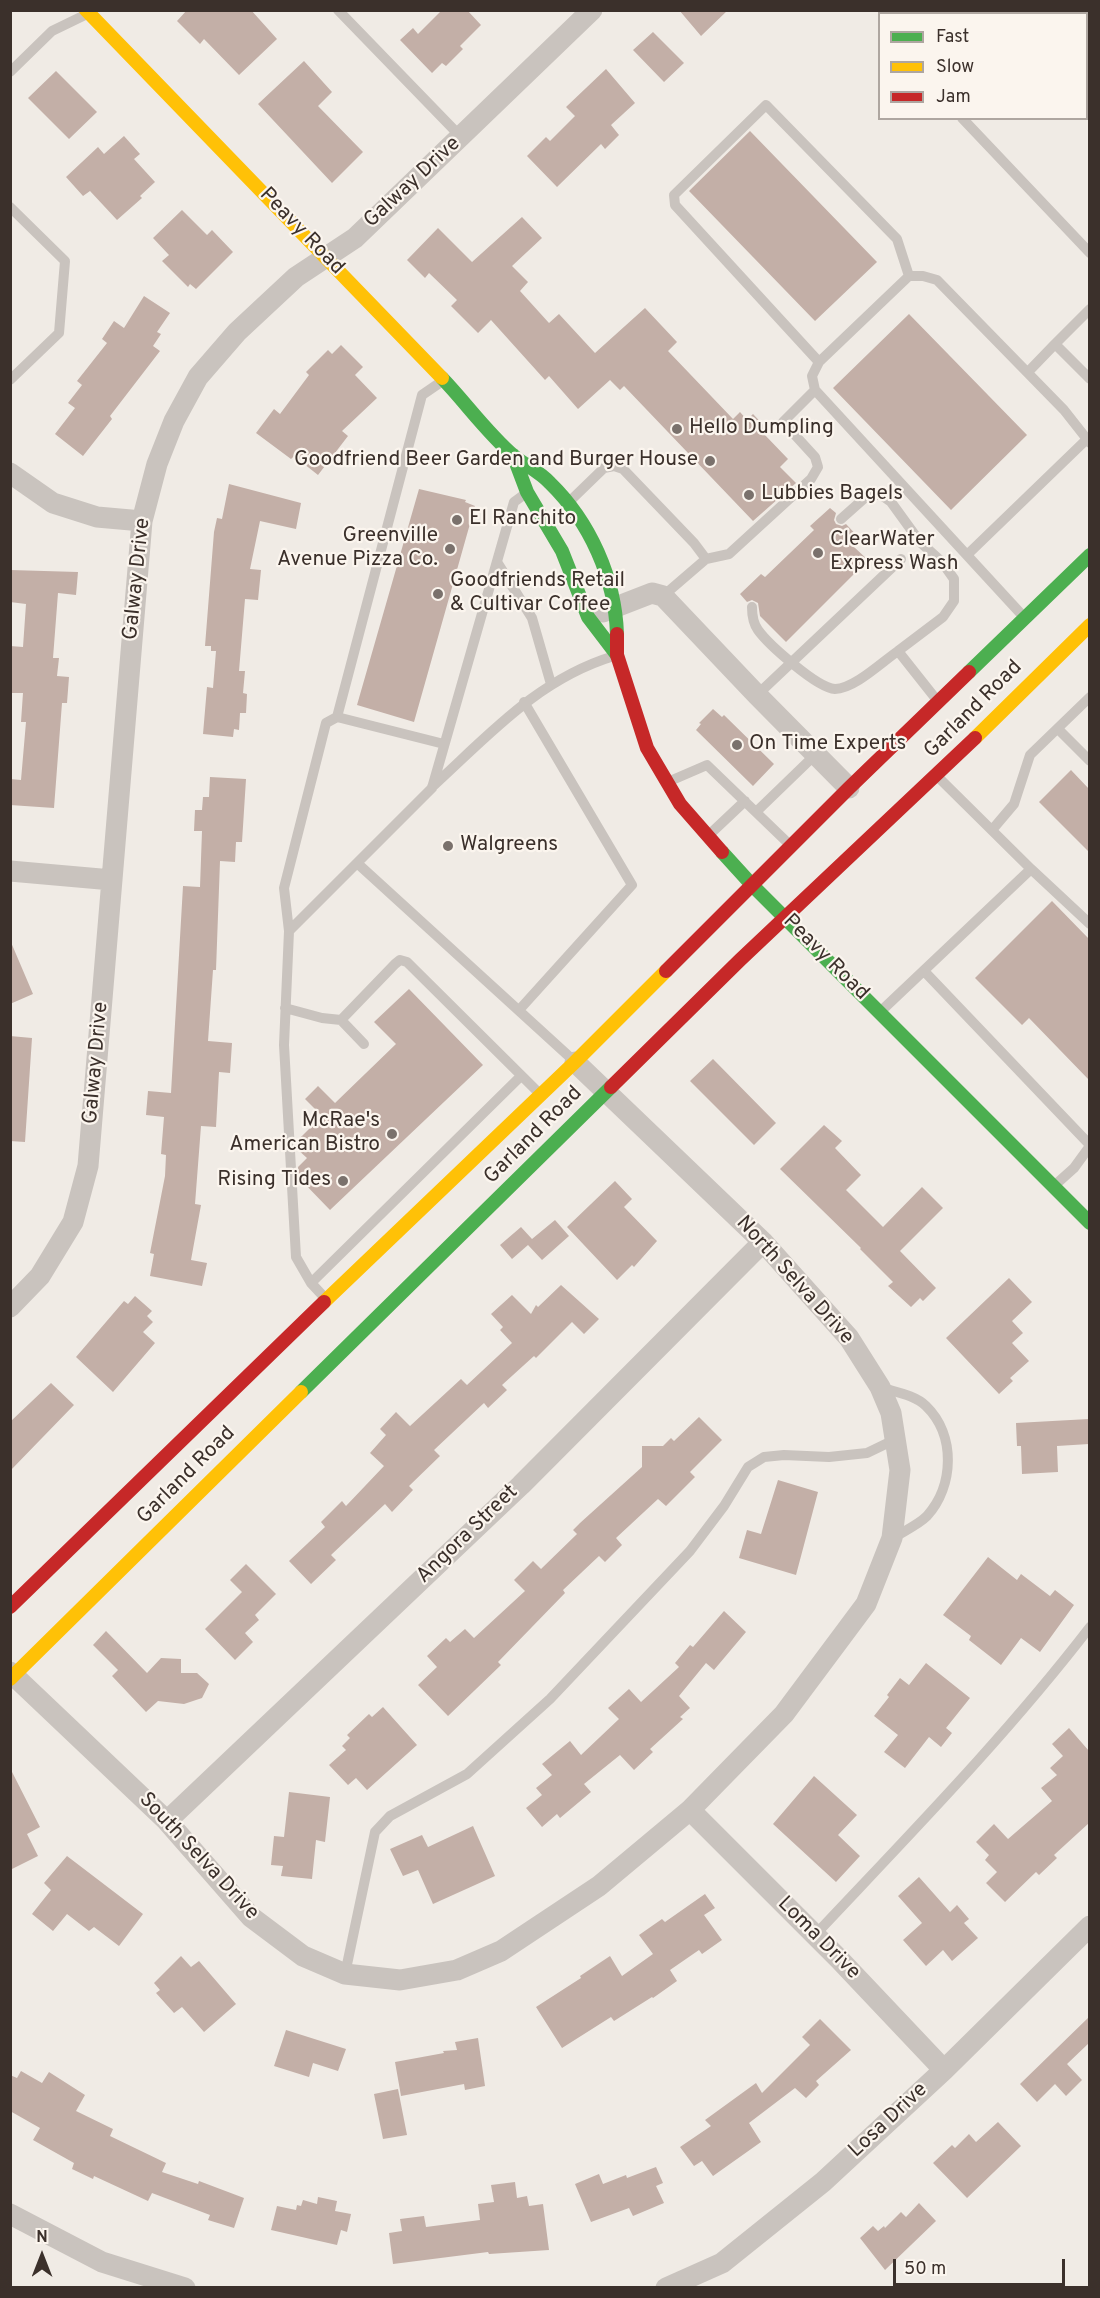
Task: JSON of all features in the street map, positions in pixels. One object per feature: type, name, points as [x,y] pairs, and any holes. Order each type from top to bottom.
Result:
[{"type":"main road","name":"Peavy Road","points":[[89,11],[444,380],[513,455],[549,481],[569,503],[590,536],[607,575],[616,608],[617,655],[647,748],[680,804],[752,885],[1089,1223]]},
{"type":"main road","name":"Peavy Road","points":[[513,455],[527,492],[562,551],[588,617],[617,655]]},
{"type":"main road","name":"Garland Road","points":[[10,1607],[398,1232],[438,1176],[487,1128],[541,1095],[849,788],[1089,555]]},
{"type":"main road","name":"Garland Road","points":[[12,1676],[785,918],[937,776],[1089,625]]},
{"type":"street","name":"Galway Drive","points":[[10,1307],[40,1276],[72,1222],[88,1166],[142,521],[157,464],[174,421],[198,377],[237,332],[296,277],[355,238],[592,10]]},
{"type":"street","points":[[10,473],[53,503],[97,517],[142,521]]},
{"type":"street","points":[[588,617],[652,593],[663,596],[849,788]]},
{"type":"street","points":[[10,871],[112,880]]},
{"type":"street","name":"North Selva Drive","points":[[575,1062],[763,1242],[849,1338],[880,1387],[891,1413],[896,1439],[900,1470],[892,1538],[866,1604],[784,1714],[690,1810]]},
{"type":"street","name":"Angora Street","points":[[167,1821],[520,1485],[763,1242]]},
{"type":"street","name":"South Selva Drive","points":[[12,1676],[167,1821],[251,1917],[303,1956],[345,1974],[400,1980],[457,1970],[501,1951],[599,1886],[690,1810]]},
{"type":"street","name":"Loma Drive","points":[[690,1810],[815,1935],[944,2070]]},
{"type":"street","name":"Losa Drive","points":[[666,2288],[722,2263],[823,2182],[944,2070],[1089,1926]]},
{"type":"street","points":[[10,2214],[102,2262],[185,2288]]},
{"type":"lane","points":[[10,72],[52,31],[89,11]]},
{"type":"lane","points":[[344,13],[461,137]]},
{"type":"lane","points":[[819,362],[675,205],[674,195],[765,105],[897,239],[909,276]]},
{"type":"lane","points":[[964,120],[1089,253]]},
{"type":"lane","points":[[10,207],[65,261],[59,333],[10,380]]},
{"type":"lane","points":[[968,554],[1088,441],[1064,410],[937,280],[923,276],[909,276],[819,362],[812,376],[815,390],[1025,617]]},
{"type":"lane","points":[[1028,372],[1089,309]]},
{"type":"lane","points":[[1055,344],[1089,379]]},
{"type":"lane","points":[[337,717],[422,395],[444,380]]},
{"type":"lane","points":[[663,596],[706,559],[729,554],[811,479],[818,467],[815,457],[783,422],[815,390]]},
{"type":"lane","points":[[569,503],[604,468],[614,466],[624,469],[694,543],[706,559]]},
{"type":"lane","points":[[432,788],[514,502],[527,492]]},
{"type":"lane","points":[[752,608],[752,617],[757,629],[791,663],[819,683],[833,689],[848,687],[943,617],[954,601],[954,579],[942,562],[920,542],[891,502],[881,495],[868,495],[841,519]]},
{"type":"lane","points":[[757,695],[901,559]]},
{"type":"lane","points":[[497,562],[531,618],[551,684]]},
{"type":"lane","points":[[898,651],[938,701]]},
{"type":"lane","points":[[289,931],[432,788],[524,702],[551,684],[589,664],[617,655]]},
{"type":"lane","points":[[992,830],[1014,804],[1030,755],[1089,697]]},
{"type":"lane","points":[[520,1009],[632,885],[524,702]]},
{"type":"lane","points":[[326,1300],[311,1283],[296,1257],[284,1045],[289,931],[284,888],[326,723],[337,717],[444,744]]},
{"type":"lane","points":[[1058,729],[1089,761]]},
{"type":"lane","points":[[756,812],[816,754]]},
{"type":"lane","points":[[666,783],[707,765],[792,846]]},
{"type":"lane","points":[[937,776],[1089,924]]},
{"type":"lane","points":[[707,836],[745,801]]},
{"type":"lane","points":[[357,863],[520,1009],[575,1062]]},
{"type":"lane","points":[[879,1012],[1031,869]]},
{"type":"lane","points":[[341,1020],[395,964],[400,960],[407,962],[541,1095]]},
{"type":"lane","points":[[924,971],[1089,1145],[1074,1168],[1053,1187]]},
{"type":"lane","points":[[285,1008],[322,1018],[341,1020],[364,1044]]},
{"type":"lane","points":[[311,1283],[381,1215],[438,1176],[487,1128],[522,1076]]},
{"type":"lane","points":[[381,1215],[398,1232]]},
{"type":"lane","points":[[880,1387],[910,1396],[926,1405],[940,1426],[948,1450],[948,1470],[942,1492],[928,1514],[920,1522],[892,1538]]},
{"type":"lane","points":[[345,1974],[375,1832],[390,1816],[467,1774],[550,1699],[690,1551],[724,1506],[748,1467],[764,1457],[784,1455],[829,1457],[867,1453],[896,1439]]},
{"type":"lane","points":[[815,1935],[1052,1677],[1089,1627]]},
{"type":"building","points":[[187,10],[251,10],[277,39],[239,75],[204,39],[200,44],[177,21]]},
{"type":"building","points":[[442,10],[467,10],[481,25],[460,46],[463,49],[446,66],[442,63],[432,73],[400,40],[413,28],[418,34]]},
{"type":"building","points":[[679,10],[728,10],[701,36]]},
{"type":"building","points":[[653,32],[684,63],[664,82],[633,50]]},
{"type":"building","points":[[304,61],[332,92],[318,106],[363,152],[332,183],[258,104]]},
{"type":"building","points":[[606,69],[635,103],[611,125],[619,135],[605,149],[601,144],[557,187],[527,156],[546,137],[550,141],[575,116],[566,107]]},
{"type":"building","points":[[56,71],[97,112],[69,139],[28,98]]},
{"type":"building","points":[[750,131],[877,262],[815,321],[689,191]]},
{"type":"building","points":[[124,136],[140,154],[134,159],[155,182],[140,196],[142,198],[117,220],[90,191],[83,196],[66,177],[98,147],[104,154]]},
{"type":"building","points":[[182,210],[207,235],[212,230],[233,252],[196,289],[190,284],[188,287],[162,261],[169,255],[153,238]]},
{"type":"building","points":[[522,217],[542,238],[512,266],[528,282],[520,291],[549,323],[559,314],[595,353],[645,308],[677,342],[668,351],[733,419],[740,412],[747,420],[753,414],[768,430],[764,434],[788,459],[780,467],[796,483],[753,521],[624,386],[620,390],[610,380],[578,409],[549,376],[545,380],[491,320],[478,333],[451,306],[457,300],[429,273],[425,278],[407,260],[438,228],[472,262]]},
{"type":"building","points":[[144,296],[170,313],[157,332],[161,334],[153,346],[160,351],[110,416],[112,419],[83,456],[55,434],[75,408],[68,403],[82,385],[77,381],[107,343],[102,339],[114,321],[124,328]]},
{"type":"building","points":[[909,314],[1027,435],[951,510],[833,388]]},
{"type":"building","points":[[341,345],[363,367],[355,375],[377,398],[342,431],[348,436],[318,475],[294,456],[291,459],[256,433],[274,409],[280,414],[309,375],[306,372],[328,350],[332,354]]},
{"type":"building","points":[[229,484],[301,503],[296,529],[260,521],[250,569],[261,570],[258,600],[245,599],[239,671],[245,671],[243,693],[247,694],[246,713],[240,713],[239,730],[234,729],[233,737],[203,734],[207,687],[213,688],[216,651],[211,651],[211,646],[205,646],[214,532],[217,518],[222,519]]},
{"type":"building","points":[[419,489],[466,500],[465,502],[475,506],[414,722],[357,705]]},
{"type":"building","name":"ClearWater Express Wash","points":[[830,508],[836,513],[834,520],[836,524],[842,526],[846,524],[861,540],[854,547],[868,560],[786,642],[760,616],[758,603],[752,600],[747,602],[740,594],[761,574],[765,577],[814,530],[810,526]]},
{"type":"building","points":[[10,570],[78,572],[76,595],[58,593],[53,658],[59,658],[57,676],[69,677],[67,703],[62,703],[54,808],[10,805],[10,779],[21,780],[26,722],[21,722],[23,693],[10,693],[10,646],[23,647],[26,604],[10,602]]},
{"type":"building","name":"On Time Experts","points":[[713,709],[722,717],[724,715],[774,764],[753,786],[696,730],[701,724],[699,723]]},
{"type":"building","points":[[1071,770],[1089,789],[1089,852],[1039,802]]},
{"type":"building","points":[[210,777],[246,779],[242,842],[236,842],[235,862],[220,861],[216,970],[213,970],[208,1041],[232,1043],[230,1073],[219,1072],[216,1127],[201,1126],[195,1204],[201,1205],[191,1260],[207,1263],[202,1286],[150,1276],[154,1254],[150,1253],[165,1176],[166,1155],[161,1154],[164,1117],[146,1115],[148,1091],[171,1093],[183,886],[200,887],[202,831],[194,831],[195,810],[202,810],[203,797],[209,797]]},
{"type":"building","points":[[1052,901],[1089,939],[1089,1080],[1029,1018],[1022,1025],[975,978]]},
{"type":"building","points":[[10,940],[33,994],[10,1004]]},
{"type":"building","points":[[409,989],[483,1065],[330,1210],[299,1178],[298,1167],[307,1158],[297,1149],[297,1141],[322,1116],[305,1099],[318,1086],[335,1103],[396,1044],[374,1022]]},
{"type":"building","points":[[10,1036],[32,1038],[25,1142],[10,1141]]},
{"type":"building","points":[[713,1059],[776,1123],[754,1145],[690,1081]]},
{"type":"building","points":[[824,1125],[842,1141],[835,1148],[861,1175],[846,1190],[883,1227],[922,1187],[943,1208],[900,1251],[936,1288],[923,1301],[920,1298],[911,1307],[888,1286],[893,1282],[780,1169]]},
{"type":"building","points":[[615,1181],[632,1199],[624,1207],[657,1241],[634,1267],[632,1265],[617,1280],[567,1227]]},
{"type":"building","points":[[555,1220],[569,1236],[542,1260],[528,1245],[512,1259],[500,1245],[521,1227],[532,1239]]},
{"type":"building","points":[[1009,1278],[1032,1302],[1012,1321],[1023,1333],[1012,1343],[1029,1361],[1010,1378],[1013,1381],[999,1394],[946,1338]]},
{"type":"building","points":[[561,1285],[599,1319],[584,1334],[572,1322],[536,1358],[534,1356],[502,1385],[507,1390],[488,1408],[484,1403],[434,1450],[440,1456],[409,1486],[413,1490],[392,1512],[385,1504],[331,1555],[336,1560],[311,1584],[289,1561],[325,1527],[321,1522],[342,1501],[346,1506],[384,1466],[370,1453],[386,1435],[380,1429],[396,1412],[410,1426],[461,1379],[467,1385],[512,1343],[500,1330],[503,1327],[491,1314],[512,1295],[531,1314],[536,1305],[538,1307]]},
{"type":"building","points":[[135,1296],[152,1311],[147,1316],[153,1322],[143,1332],[155,1343],[113,1392],[76,1357],[124,1301],[128,1304]]},
{"type":"building","points":[[51,1383],[74,1405],[10,1471],[10,1422]]},
{"type":"building","points":[[699,1417],[722,1440],[690,1472],[695,1477],[666,1506],[658,1499],[616,1538],[622,1545],[605,1562],[599,1556],[563,1590],[565,1593],[498,1662],[501,1665],[448,1716],[418,1685],[437,1667],[427,1656],[446,1638],[450,1642],[465,1629],[474,1638],[525,1591],[514,1580],[533,1561],[541,1569],[577,1534],[573,1530],[642,1467],[642,1446],[663,1446],[671,1438],[674,1441]]},
{"type":"building","points":[[1089,1419],[1089,1444],[1057,1446],[1058,1472],[1022,1474],[1021,1446],[1017,1446],[1016,1423]]},
{"type":"building","points":[[778,1480],[818,1492],[796,1575],[739,1558],[747,1530],[761,1534]]},
{"type":"building","points":[[988,1557],[1017,1580],[1021,1574],[1050,1596],[1055,1590],[1074,1605],[1040,1652],[1021,1638],[1001,1665],[969,1640],[971,1636],[943,1615]]},
{"type":"building","points":[[246,1564],[276,1594],[255,1615],[259,1620],[245,1633],[253,1642],[235,1660],[205,1629],[242,1592],[230,1580]]},
{"type":"building","points":[[724,1611],[746,1632],[714,1670],[706,1663],[679,1696],[690,1708],[680,1717],[683,1719],[650,1749],[653,1752],[634,1770],[620,1755],[584,1784],[591,1792],[560,1818],[557,1814],[542,1827],[526,1808],[542,1795],[536,1788],[552,1775],[542,1764],[570,1741],[581,1755],[619,1719],[608,1708],[629,1689],[641,1702],[679,1667],[675,1663],[690,1645],[693,1647]]},
{"type":"building","points":[[106,1631],[147,1673],[161,1658],[181,1659],[181,1673],[197,1673],[209,1684],[202,1698],[184,1704],[158,1701],[146,1712],[112,1676],[118,1670],[93,1645]]},
{"type":"building","points":[[926,1663],[970,1698],[946,1728],[952,1733],[941,1747],[929,1737],[905,1768],[884,1752],[898,1735],[874,1716],[900,1678],[909,1685]]},
{"type":"building","points":[[383,1707],[417,1745],[367,1790],[356,1778],[348,1785],[329,1765],[346,1750],[342,1746],[350,1738],[347,1735],[369,1714],[372,1717]]},
{"type":"building","points":[[1069,1728],[1089,1751],[1089,1823],[1054,1855],[1057,1858],[1039,1875],[1036,1872],[1005,1902],[986,1883],[997,1872],[985,1860],[989,1855],[976,1842],[994,1824],[1008,1839],[1052,1801],[1041,1788],[1057,1775],[1050,1768],[1063,1756],[1052,1744]]},
{"type":"building","points":[[10,1768],[40,1827],[27,1834],[38,1856],[10,1870]]},
{"type":"building","points":[[814,1776],[857,1815],[838,1835],[860,1856],[836,1882],[773,1824]]},
{"type":"building","points":[[289,1792],[330,1797],[325,1842],[316,1840],[312,1879],[281,1876],[283,1866],[271,1865],[274,1836],[284,1837]]},
{"type":"building","points":[[473,1826],[495,1876],[433,1904],[418,1870],[403,1876],[390,1849],[422,1835],[428,1847]]},
{"type":"building","points":[[67,1856],[143,1914],[119,1946],[94,1927],[89,1931],[67,1914],[53,1931],[32,1914],[51,1890],[44,1883]]},
{"type":"building","points":[[919,1877],[950,1912],[957,1905],[969,1919],[964,1923],[978,1938],[952,1961],[943,1950],[926,1966],[903,1940],[922,1923],[898,1896]]},
{"type":"building","points":[[705,1894],[715,1908],[704,1915],[722,1940],[702,1954],[699,1950],[670,1970],[677,1981],[653,1998],[614,2021],[611,2017],[562,2048],[536,2007],[610,1956],[622,1976],[653,1954],[639,1935],[662,1919],[665,1922]]},
{"type":"building","points":[[181,1956],[191,1967],[199,1961],[236,2004],[204,2032],[182,2007],[174,2013],[156,1993],[160,1990],[154,1983]]},
{"type":"building","points":[[1089,2017],[1089,2043],[1067,2064],[1082,2080],[1066,2096],[1055,2084],[1037,2102],[1020,2084]]},
{"type":"building","points":[[820,2019],[851,2050],[816,2081],[819,2085],[806,2098],[795,2088],[749,2123],[761,2142],[713,2176],[702,2161],[694,2166],[680,2147],[711,2126],[705,2120],[756,2083],[762,2093],[810,2045],[802,2037]]},
{"type":"building","points":[[286,2030],[346,2049],[338,2071],[313,2063],[309,2077],[274,2066]]},
{"type":"building","points":[[478,2038],[485,2086],[465,2090],[464,2084],[401,2096],[395,2062],[457,2050],[455,2042]]},
{"type":"building","points":[[21,2071],[42,2083],[49,2072],[85,2095],[76,2111],[113,2129],[110,2136],[166,2163],[162,2172],[198,2184],[199,2181],[244,2198],[234,2228],[208,2220],[210,2215],[152,2193],[148,2201],[94,2176],[93,2179],[72,2169],[74,2163],[33,2140],[40,2128],[10,2111],[10,2075],[17,2078]]},
{"type":"building","points":[[398,2089],[407,2135],[383,2139],[374,2094]]},
{"type":"building","points":[[998,2122],[1021,2146],[967,2198],[933,2163],[952,2145],[955,2148],[969,2134],[976,2142]]},
{"type":"building","points":[[656,2167],[663,2183],[656,2186],[664,2203],[633,2216],[629,2208],[591,2222],[575,2184],[599,2174],[603,2184]]},
{"type":"building","points":[[515,2182],[517,2198],[527,2196],[529,2206],[543,2204],[549,2250],[489,2254],[488,2252],[393,2264],[389,2233],[402,2231],[400,2219],[424,2216],[426,2227],[480,2220],[478,2204],[494,2202],[491,2185]]},
{"type":"building","points":[[318,2197],[337,2201],[335,2211],[351,2214],[347,2232],[341,2230],[337,2245],[271,2230],[277,2206],[296,2210],[297,2205],[301,2206],[303,2200],[317,2204]]},
{"type":"building","points":[[919,2203],[936,2221],[885,2270],[860,2238],[873,2226],[878,2231],[884,2226],[885,2228],[901,2212],[906,2217]]},
{"type":"traffic: fast","points":[[442,378],[495,438],[514,456],[546,479],[577,515],[598,552],[605,572],[611,592],[617,634]]},
{"type":"traffic: fast","points":[[513,455],[527,492],[562,551],[588,617],[617,655]]},
{"type":"traffic: fast","points":[[969,672],[1090,555]]},
{"type":"traffic: fast","points":[[722,852],[752,885],[1090,1223]]},
{"type":"traffic: fast","points":[[301,1392],[611,1087]]},
{"type":"traffic: slow","points":[[86,10],[442,378]]},
{"type":"traffic: slow","points":[[975,738],[1090,625]]},
{"type":"traffic: slow","points":[[324,1302],[575,1062],[666,971]]},
{"type":"traffic: slow","points":[[10,1679],[301,1392]]},
{"type":"traffic: jam","points":[[617,634],[617,655],[647,748],[680,804],[722,852]]},
{"type":"traffic: jam","points":[[666,971],[969,672]]},
{"type":"traffic: jam","points":[[611,1087],[740,960],[975,738]]},
{"type":"traffic: jam","points":[[10,1607],[324,1302]]},
{"type":"place","name":"Hello Dumpling","points":[[677,429]]},
{"type":"place","name":"Goodfriend Beer Garden and Burger House","points":[[710,461]]},
{"type":"place","name":"Lubbies Bagels","points":[[749,495]]},
{"type":"place","name":"El Ranchito","points":[[457,520]]},
{"type":"place","name":"Greenville Avenue Pizza Co.","points":[[450,549]]},
{"type":"place","name":"ClearWater Express Wash","points":[[818,553]]},
{"type":"place","name":"Goodfriends Retail & Cultivar Coffee","points":[[438,594]]},
{"type":"place","name":"On Time Experts","points":[[737,745]]},
{"type":"place","name":"Walgreens","points":[[448,846]]},
{"type":"place","name":"McRae's American Bistro","points":[[392,1134]]},
{"type":"place","name":"Rising Tides","points":[[343,1181]]}]
